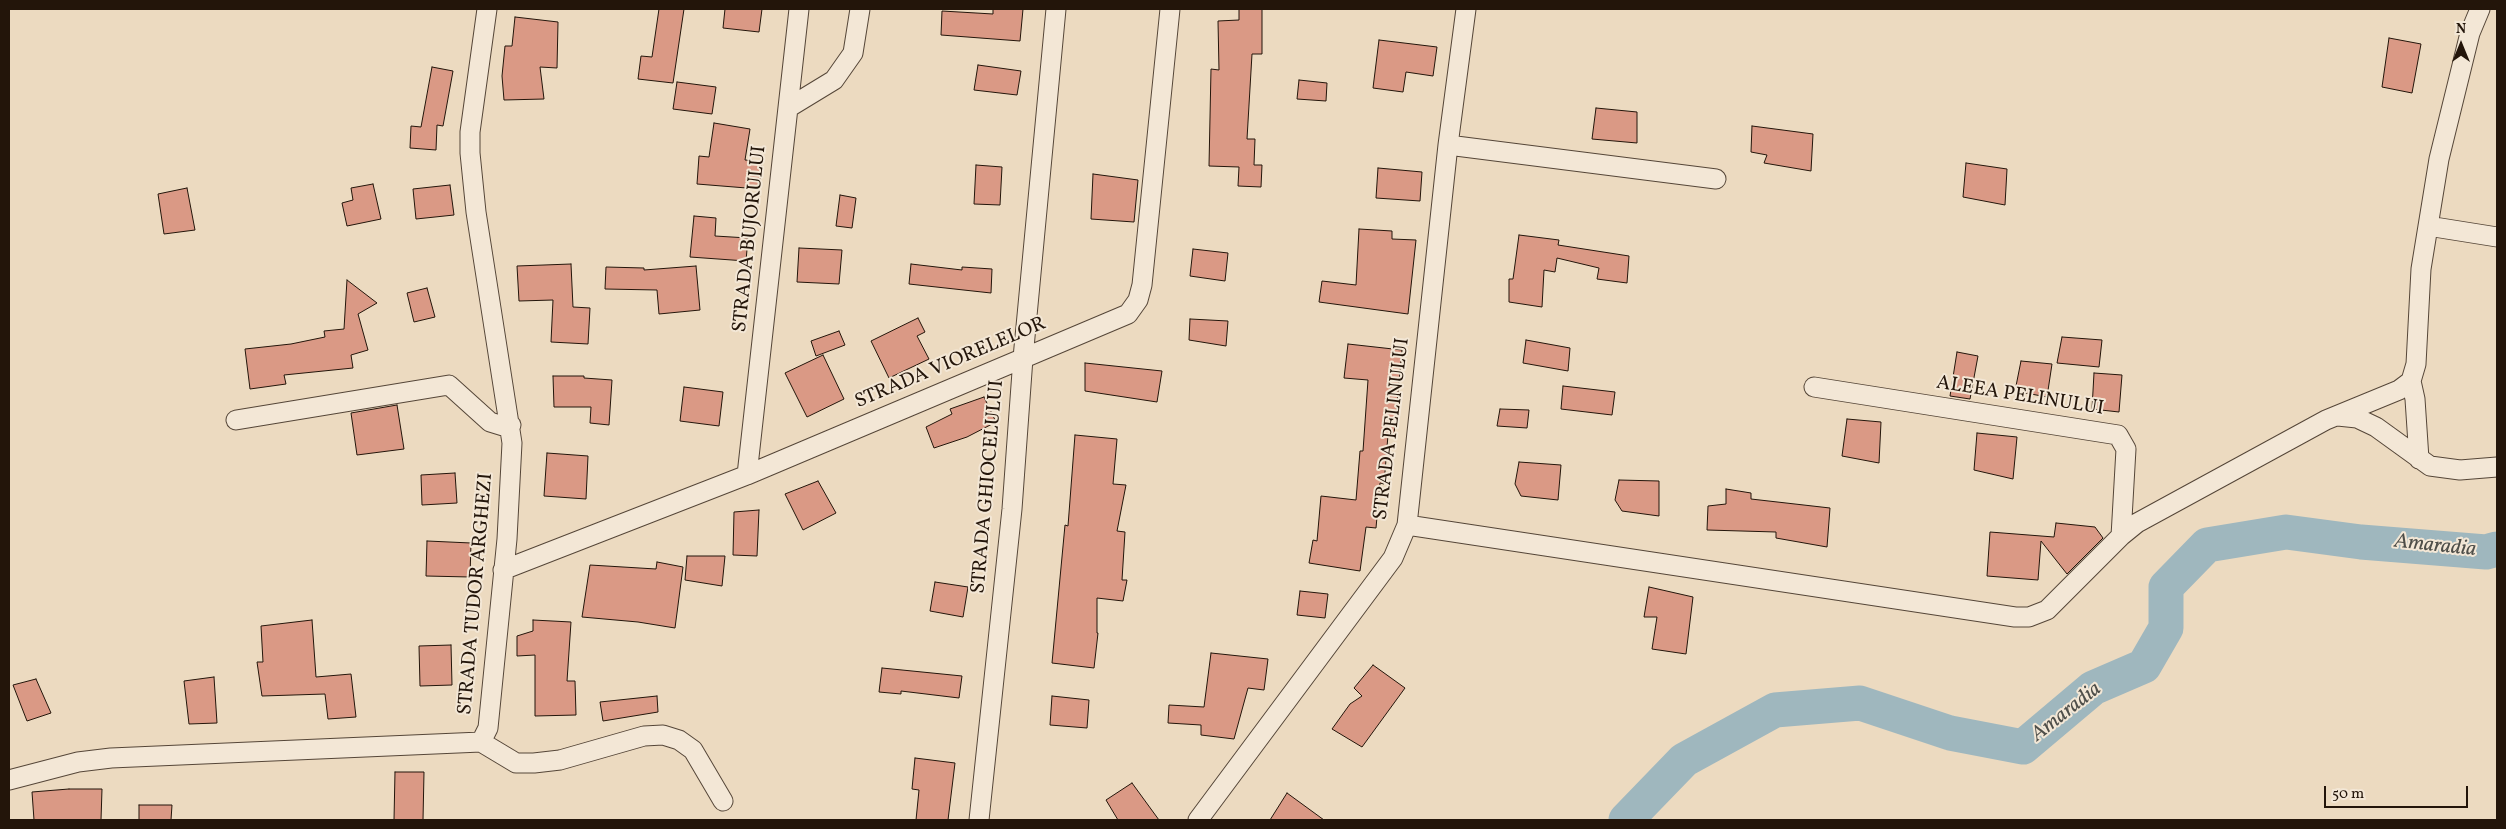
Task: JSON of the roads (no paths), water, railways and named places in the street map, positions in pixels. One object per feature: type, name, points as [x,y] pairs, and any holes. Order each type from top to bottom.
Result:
[{"type":"street","name":"STRADA TUDOR ARGHEZI","points":[[9,780],[78,762],[111,758],[481,742],[488,728],[503,570],[512,443],[511,425],[476,212],[470,153],[470,132],[487,9]]},
{"type":"street","name":"STRADA BUJORULUI","points":[[747,475],[800,9]]},
{"type":"street","points":[[788,108],[834,80],[853,53],[860,9]]},
{"type":"street","name":"STRADA GHIOCELULUI","points":[[979,820],[1012,508],[1023,358],[1056,9]]},
{"type":"street","name":"STRADA VIORELELOR","points":[[503,570],[747,475],[1128,314],[1138,300],[1142,285],[1170,9]]},
{"type":"street","name":"STRADA PELINULUI","points":[[1198,820],[1393,558],[1406,526],[1448,145],[1466,9]]},
{"type":"street","points":[[2419,459],[2415,399],[2411,381],[2416,364],[2421,269],[2439,160],[2470,33],[2480,9]]},
{"type":"street","points":[[1448,145],[1716,179]]},
{"type":"street","points":[[2428,226],[2497,238]]},
{"type":"street","points":[[1406,526],[2015,618],[2030,617],[2047,610],[2121,536],[2138,523],[2221,476],[2336,416],[2399,390],[2411,381]]},
{"type":"street","points":[[236,420],[449,385],[490,422],[503,426],[511,425]]},
{"type":"street","name":"ALEEA PELINULUI","points":[[1814,387],[2118,435],[2126,449],[2121,536]]},
{"type":"street","points":[[2336,416],[2357,418],[2376,427],[2430,466],[2460,470],[2497,467]]},
{"type":"street","points":[[481,742],[516,763],[534,763],[560,760],[644,736],[663,735],[679,740],[693,750],[723,801]]},
{"type":"waterway","name":"Amaradia","points":[[1626,820],[1684,760],[1775,710],[1860,703],[1950,733],[2023,747],[2093,688],[2144,666],[2166,628],[2166,587],[2207,545],[2286,532],[2361,542],[2486,552],[2497,549]]}]
